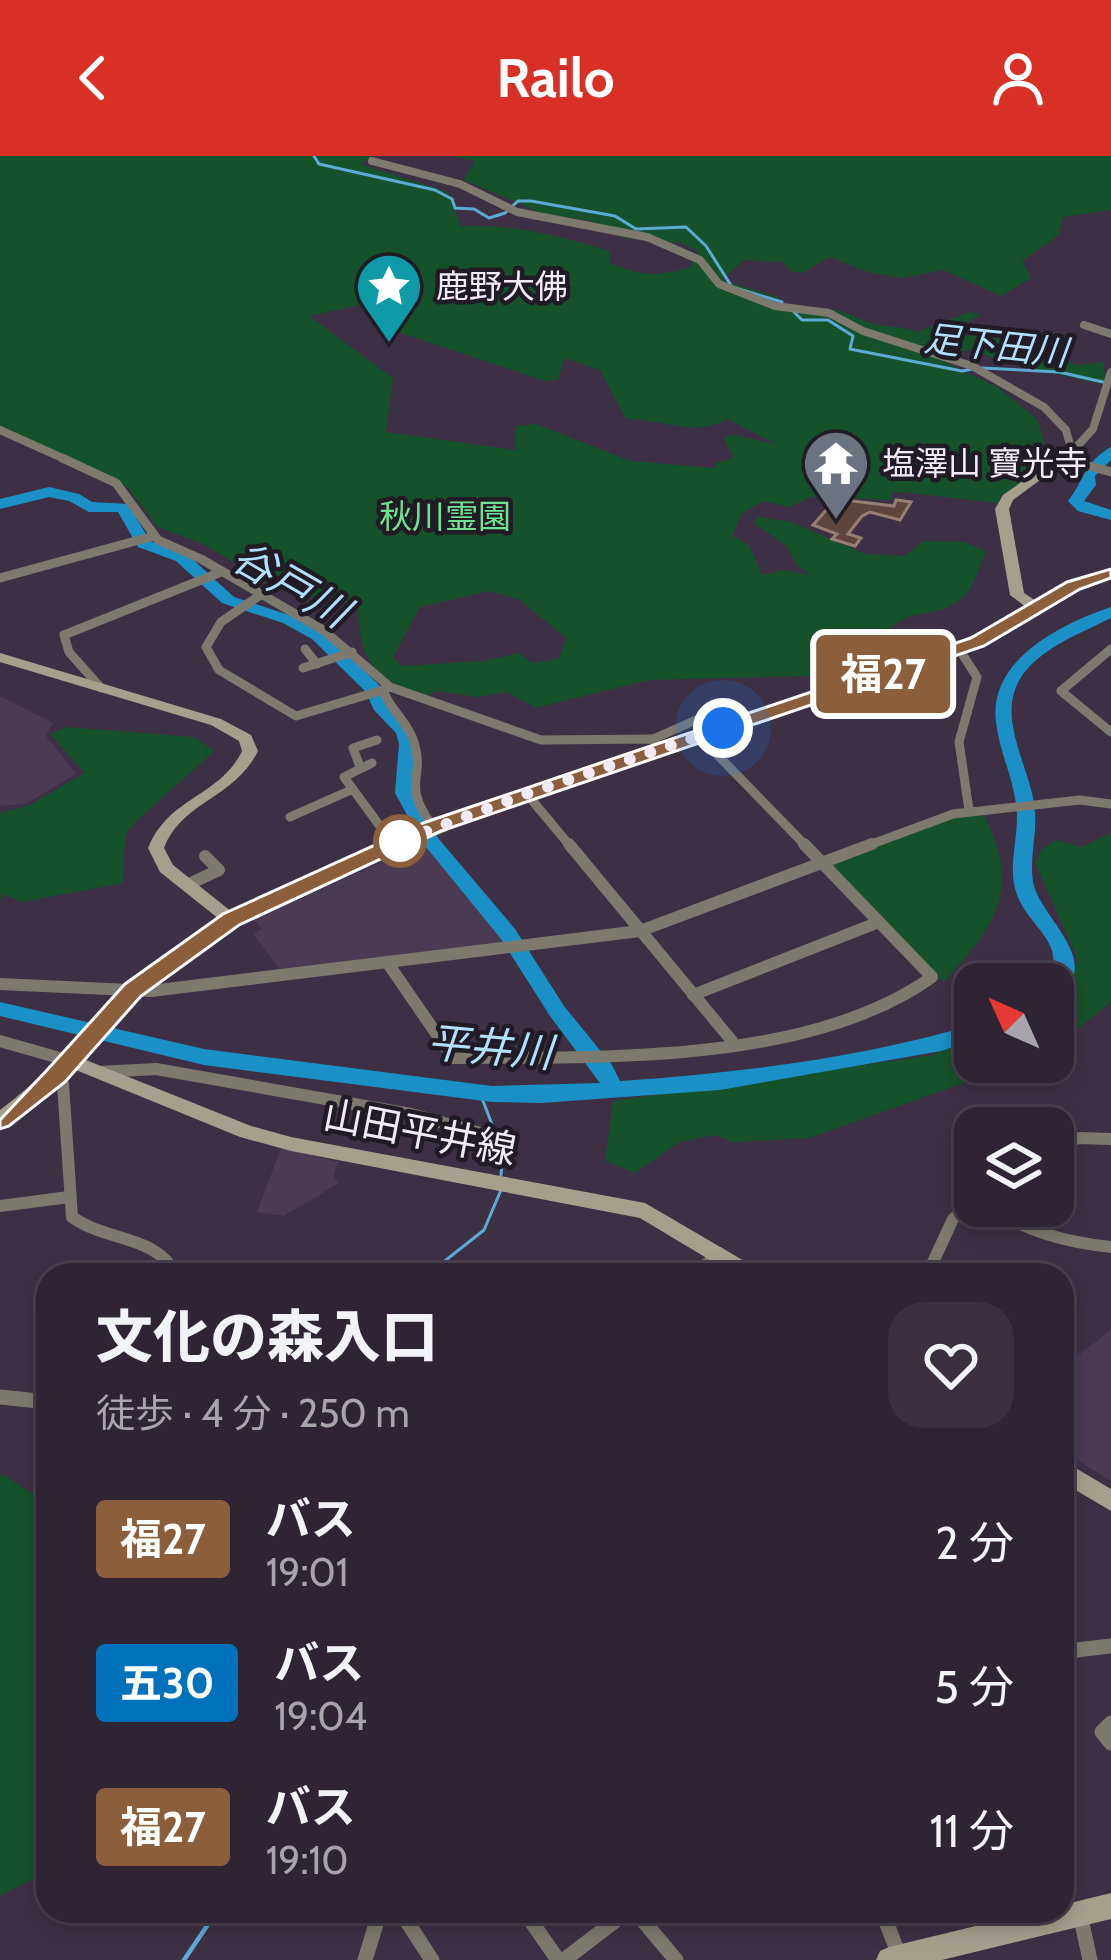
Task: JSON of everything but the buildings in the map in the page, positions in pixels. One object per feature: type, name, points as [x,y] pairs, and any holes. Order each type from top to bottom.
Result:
[{"type":"main road","points":[[1037,608],[1017,595],[1001,509],[1008,498],[1073,458]]},
{"type":"main road","points":[[0,1120],[69,1063],[133,990],[231,920],[433,826],[657,744],[698,736],[959,649],[1074,586],[1111,574]]},
{"type":"main road","points":[[0,657],[228,726],[250,745],[241,768],[171,821],[158,840],[157,856],[231,920]]},
{"type":"main road","name":"山田平井線","points":[[69,1063],[291,1144],[645,1211],[734,1263]]},
{"type":"main road","points":[[1074,1478],[1111,1501]]},
{"type":"main road","points":[[1074,1911],[1111,1906]]},
{"type":"main road","points":[[894,1957],[1026,1923]]},
{"type":"street","points":[[371,161],[460,184],[517,212],[639,235],[680,249],[705,264],[719,284],[782,307],[829,313],[863,331],[956,360],[1006,383],[1053,415],[1070,437],[1073,458]]},
{"type":"street","points":[[1084,326],[1111,334]]},
{"type":"street","points":[[1073,458],[1094,429],[1111,372]]},
{"type":"street","points":[[0,430],[116,483],[129,495],[144,540]]},
{"type":"street","points":[[1073,458],[1111,472]]},
{"type":"street","points":[[0,578],[144,540],[221,572],[323,630],[344,655],[387,689],[541,740],[657,744],[698,720],[712,719],[723,728]]},
{"type":"street","points":[[100,688],[70,652],[64,635],[221,572]]},
{"type":"street","points":[[260,596],[211,633],[206,646],[219,670],[296,716],[387,689]]},
{"type":"street","points":[[304,649],[317,664]]},
{"type":"street","points":[[959,649],[977,677],[957,742],[957,765],[974,810]]},
{"type":"street","points":[[1111,650],[1061,691],[1111,732]]},
{"type":"street","points":[[303,668],[344,655]]},
{"type":"street","points":[[387,689],[391,712],[413,739],[410,791],[433,826]]},
{"type":"street","points":[[387,962],[453,1058],[645,1054],[732,1041],[862,1016],[925,984],[932,977],[698,736]]},
{"type":"street","points":[[377,740],[353,748],[366,765],[346,772],[351,790],[393,844]]},
{"type":"street","points":[[290,817],[351,790]]},
{"type":"street","points":[[526,794],[732,1041]]},
{"type":"street","points":[[0,984],[133,990],[640,931],[974,810],[1058,801],[1111,804]]},
{"type":"street","points":[[187,885],[219,870],[205,856]]},
{"type":"street","points":[[693,994],[878,922]]},
{"type":"street","points":[[0,1041],[69,1063],[63,1084],[73,1216],[87,1230],[149,1241],[172,1263]]},
{"type":"street","points":[[99,1072],[156,1069],[411,1114],[485,1135]]},
{"type":"street","points":[[1074,1140],[1111,1139]]},
{"type":"street","points":[[0,1206],[69,1197]]},
{"type":"street","points":[[932,1263],[954,1217]]},
{"type":"street","points":[[1024,1227],[1071,1243],[1111,1247]]},
{"type":"street","points":[[708,1263],[719,1253]]},
{"type":"street","points":[[0,1397],[36,1401]]},
{"type":"street","points":[[1074,1651],[1111,1646]]},
{"type":"street","points":[[1111,1724],[1102,1732],[1111,1743]]},
{"type":"street","points":[[365,1960],[376,1923]]},
{"type":"street","points":[[408,1923],[432,1960]]},
{"type":"street","points":[[533,1923],[561,1960],[615,1923]]},
{"type":"street","points":[[643,1923],[676,1960]]},
{"type":"street","points":[[885,1923],[894,1957]]},
{"type":"street","points":[[1074,1923],[1090,1960]]},
{"type":"shaded area","points":[[0,696],[53,723],[46,736],[76,774],[27,803],[0,806]]},
{"type":"shaded area","points":[[427,841],[508,944],[281,971],[253,934],[262,929],[254,920]]},
{"type":"shaded area","points":[[281,1148],[338,1162],[333,1177],[339,1183],[284,1216],[257,1212]]},
{"type":"shaded area","points":[[1111,1330],[1111,1481],[1074,1458],[1074,1359]]},
{"type":"green space","name":"秋川霊園","points":[[0,156],[373,156],[360,164],[448,192],[461,226],[518,229],[573,240],[609,251],[610,263],[650,274],[690,267],[698,251],[682,243],[623,238],[591,221],[541,213],[464,180],[475,161],[453,156],[1111,156],[1111,210],[1063,217],[1059,235],[1022,261],[1031,278],[1001,296],[943,270],[902,278],[868,272],[830,257],[802,273],[791,271],[783,262],[744,260],[722,280],[777,297],[798,313],[836,310],[877,325],[917,332],[970,312],[981,315],[952,329],[951,334],[996,338],[1077,365],[1104,362],[1103,372],[1111,375],[1111,386],[1006,363],[972,350],[952,352],[943,361],[1000,389],[1037,419],[1051,464],[1000,497],[998,503],[901,492],[892,493],[891,500],[810,497],[790,507],[763,501],[742,513],[732,536],[749,545],[762,575],[783,570],[810,575],[797,565],[786,546],[754,523],[758,517],[791,522],[865,554],[904,556],[924,541],[964,542],[986,551],[965,595],[940,610],[904,619],[885,638],[878,658],[841,675],[649,680],[536,708],[507,692],[477,697],[437,691],[426,696],[394,683],[374,666],[362,643],[358,609],[332,598],[320,601],[267,570],[250,572],[203,544],[158,527],[127,487],[0,426]],"holes":[[[379,301],[389,329],[545,381],[558,380],[564,358],[600,370],[626,419],[690,427],[728,419],[778,445],[735,435],[723,438],[734,458],[716,463],[715,468],[630,461],[536,424],[516,426],[516,450],[386,432],[393,378],[309,316]],[[489,591],[520,600],[567,639],[558,659],[532,663],[519,653],[483,661],[402,666],[393,657],[420,607]]]},
{"type":"green space","points":[[66,727],[194,737],[214,751],[127,833],[123,883],[22,902],[3,894],[0,901],[0,813],[28,806],[85,773],[50,734]]},
{"type":"green space","points":[[983,814],[995,840],[1002,885],[990,923],[960,963],[954,963],[944,982],[830,865],[949,819]]},
{"type":"green space","points":[[1111,833],[1111,1002],[1074,1032],[1078,960],[1035,863],[1041,850],[1056,840],[1082,847]]},
{"type":"green space","points":[[954,1044],[954,1083],[963,1083],[809,1138],[733,1142],[715,1135],[679,1142],[635,1173],[605,1161],[613,1101],[933,1055]]},
{"type":"green space","points":[[0,1476],[36,1496],[36,1877],[0,1896]]},
{"type":"waterway","name":"足下田川","points":[[314,156],[319,164],[435,190],[452,199],[455,208],[474,209],[489,218],[505,213],[518,201],[531,201],[615,216],[636,229],[686,227],[706,246],[732,287],[782,302]]},
{"type":"waterway","name":"足下田川","points":[[794,312],[802,320],[828,320],[853,336],[850,349],[962,371],[973,369]]},
{"type":"waterway","name":"足下田川","points":[[982,368],[1059,372],[1103,382]]},
{"type":"waterway","name":"平井川","points":[[1111,451],[1088,475],[1088,485],[1076,501],[1083,508],[1111,515]]},
{"type":"waterway","name":"谷戸川","points":[[0,504],[49,492],[74,497],[89,507],[123,507],[144,544],[182,558],[228,600],[318,635],[374,690],[380,706],[404,731],[408,744],[404,793],[409,805],[431,842],[508,934],[557,1011],[605,1070],[613,1090]]},
{"type":"waterway","name":"平井川","points":[[1065,963],[1056,937],[1025,891],[1026,807],[1003,709],[1011,679],[1030,657],[1111,612]]},
{"type":"waterway","name":"平井川","points":[[0,1009],[204,1057],[492,1094],[613,1090]]},
{"type":"waterway","name":"平井川","points":[[613,1090],[720,1082],[954,1038]]},
{"type":"waterway","points":[[480,1093],[503,1153],[501,1175]]},
{"type":"waterway","points":[[442,1263],[484,1230],[501,1190]]},
{"type":"waterway","points":[[184,1960],[209,1923]]},
{"type":"bus line","name":"福27","points":[[0,1120],[57,1076],[133,990],[231,920],[433,826],[977,642],[1061,592],[1111,574]]},
{"type":"place","name":"鹿野大佛","points":[[389,345]]},
{"type":"place","name":"塩澤山 寶光寺","points":[[836,522]]},
{"type":"route","points":[[400,841],[393,844],[433,826],[723,728]]}]
